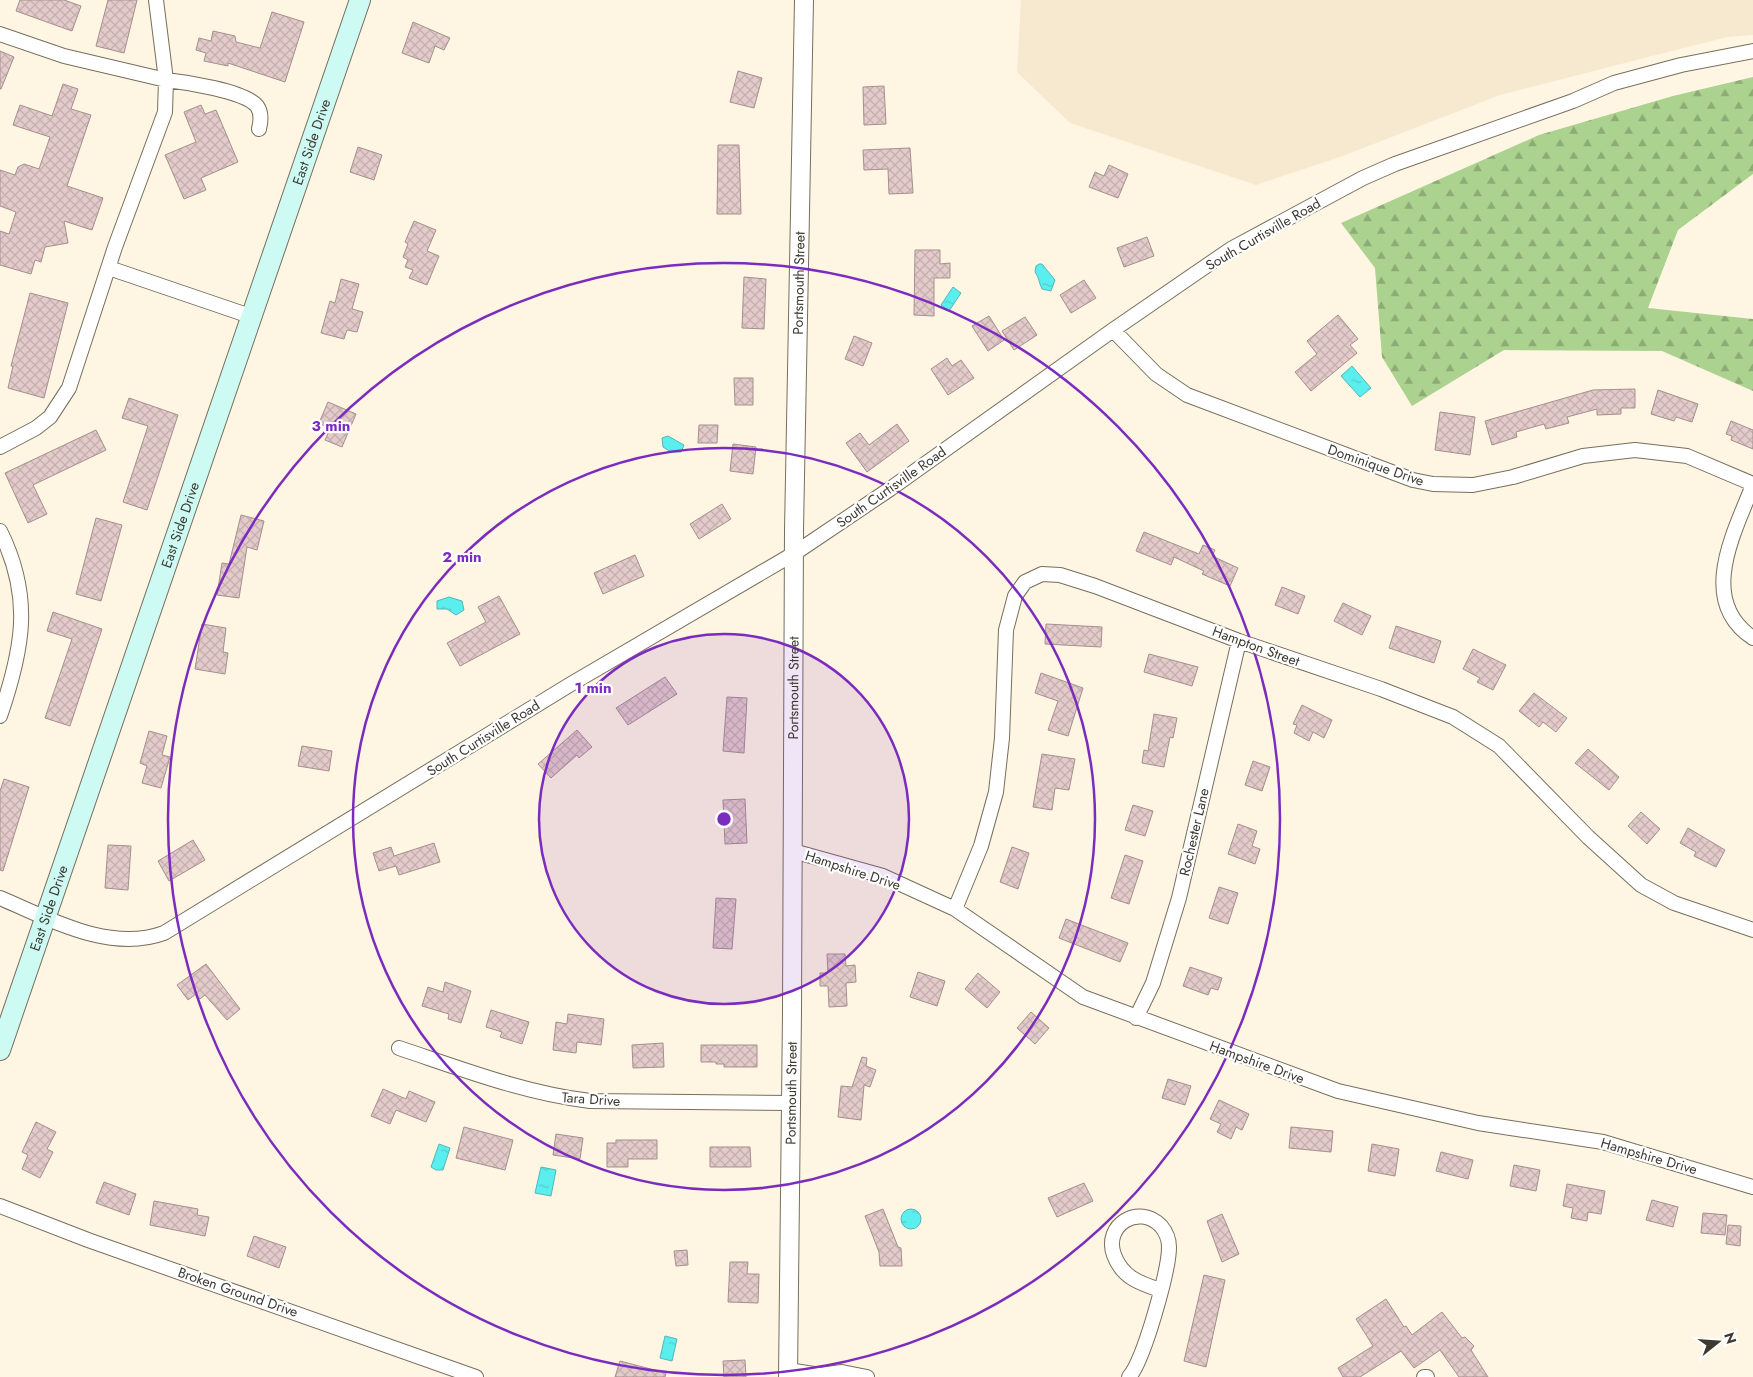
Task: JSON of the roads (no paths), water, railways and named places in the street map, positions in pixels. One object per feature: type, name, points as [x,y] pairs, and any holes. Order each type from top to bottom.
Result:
[{"type":"main road","name":"East Side Drive","points":[[0,1050],[250,316],[360,0]]},
{"type":"street","points":[[0,447],[36,428],[59,406],[69,388],[82,354],[109,268],[165,112],[166,80],[156,0]]},
{"type":"street","name":"Portsmouth Street","points":[[788,1373],[795,553],[804,0]]},
{"type":"street","points":[[0,34],[33,46],[113,69],[199,85],[247,99],[256,105],[260,112],[259,129]]},
{"type":"street","name":"South Curtisville Road","points":[[0,898],[46,917],[112,939],[150,938],[164,933],[571,684],[795,553],[890,490],[1113,330],[1231,249],[1363,178],[1395,164],[1573,101],[1614,83],[1681,65],[1753,51]]},
{"type":"street","points":[[109,268],[250,316]]},
{"type":"street","name":"Dominique Drive","points":[[1113,330],[1156,374],[1187,395],[1413,480],[1433,484],[1473,486],[1512,477],[1583,456],[1635,450],[1687,456],[1753,485]]},
{"type":"street","points":[[1753,485],[1730,546],[1722,582],[1725,603],[1734,621],[1753,638]]},
{"type":"street","points":[[0,531],[12,555],[22,622],[17,660],[0,716]]},
{"type":"street","name":"Hampton Street","points":[[955,909],[981,846],[996,792],[1002,738],[1006,630],[1015,596],[1026,582],[1042,574],[1060,575],[1095,586],[1239,641],[1381,689],[1453,717],[1473,728],[1505,752],[1588,837],[1641,885],[1674,903],[1753,930]]},
{"type":"street","name":"Rochester Lane","points":[[1136,1018],[1153,983],[1179,898],[1239,641]]},
{"type":"street","name":"Hampshire Drive","points":[[793,851],[883,876],[955,909],[1083,997],[1338,1091],[1478,1123],[1603,1142],[1753,1187]]},
{"type":"street","name":"Tara Drive","points":[[399,1048],[517,1087],[568,1099],[590,1102],[790,1103]]},
{"type":"street","name":"Broken Ground Drive","points":[[0,1206],[88,1240],[476,1377]]},
{"type":"street","points":[[1129,1377],[1140,1358],[1160,1290],[1169,1255],[1167,1235],[1154,1221],[1145,1217],[1126,1219],[1112,1233],[1113,1253],[1117,1262],[1128,1276],[1160,1290]]},
{"type":"street","points":[[788,1373],[821,1376],[842,1372],[867,1377]]},
{"type":"water","points":[[1042,264],[1055,280],[1051,291],[1042,289],[1035,272],[1036,266]]},
{"type":"water","points":[[953,287],[961,293],[949,311],[941,305]]},
{"type":"water","points":[[1352,366],[1371,388],[1360,397],[1341,376]]},
{"type":"water","points":[[668,436],[684,445],[681,452],[671,452],[663,447],[662,438]]},
{"type":"water","points":[[449,597],[462,601],[464,610],[456,615],[447,609],[437,609],[437,601]]},
{"type":"water","points":[[439,1144],[450,1148],[443,1170],[436,1170],[431,1167]]},
{"type":"water","points":[[541,1167],[556,1170],[551,1196],[535,1193]]},
{"type":"water","points":[[911,1209],[918,1212],[921,1219],[918,1226],[911,1229],[904,1226],[901,1219],[904,1212]]},
{"type":"water","points":[[665,1336],[677,1339],[672,1361],[660,1358]]}]
